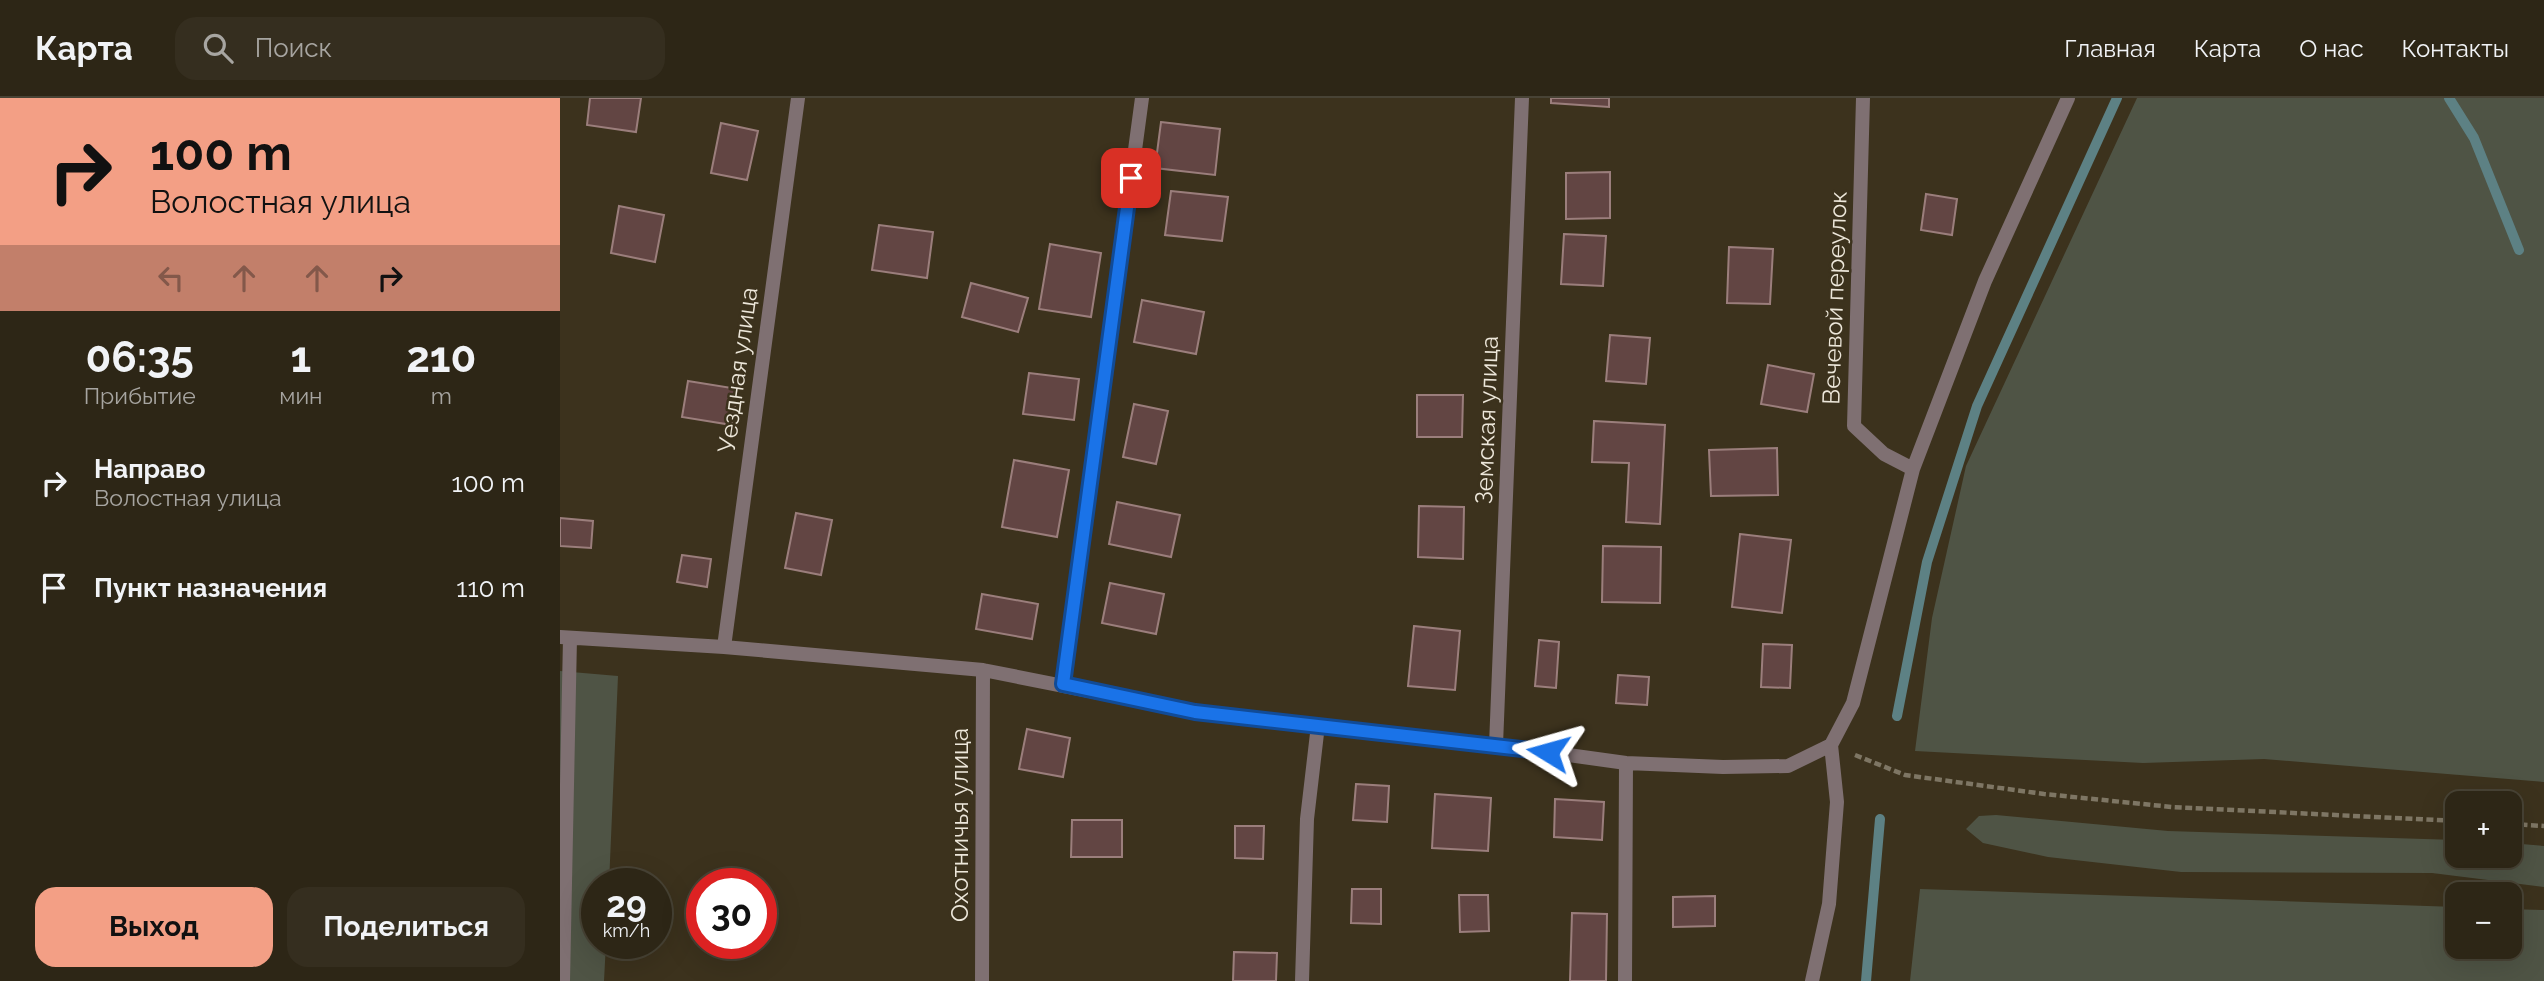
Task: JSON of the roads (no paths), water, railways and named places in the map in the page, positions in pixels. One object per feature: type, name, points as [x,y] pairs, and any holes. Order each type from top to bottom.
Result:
[{"type":"street","name":"Уездная улица","points":[[724,647],[798,98]]},
{"type":"street","points":[[1063,684],[1142,98]]},
{"type":"street","name":"Земская улица","points":[[1496,745],[1522,98]]},
{"type":"street","name":"Вечевой переулок","points":[[1863,98],[1854,426],[1884,454],[1913,469]]},
{"type":"street","points":[[1812,981],[1829,904],[1837,802],[1832,745],[1853,703],[1913,469],[1985,281],[2068,98]]},
{"type":"street","points":[[563,981],[565,637],[724,647],[984,670],[1195,712],[1626,762],[1723,767],[1788,766],[1832,745]]},
{"type":"street","name":"Охотничья улица","points":[[982,981],[984,670]]},
{"type":"street","points":[[1302,981],[1307,819],[1318,725]]},
{"type":"street","points":[[1625,981],[1626,762]]},
{"type":"waterway","points":[[1897,716],[1927,562],[1977,406],[2117,98]]},
{"type":"waterway","points":[[2449,98],[2474,138],[2519,250]]},
{"type":"waterway","points":[[1866,981],[1880,819]]}]
